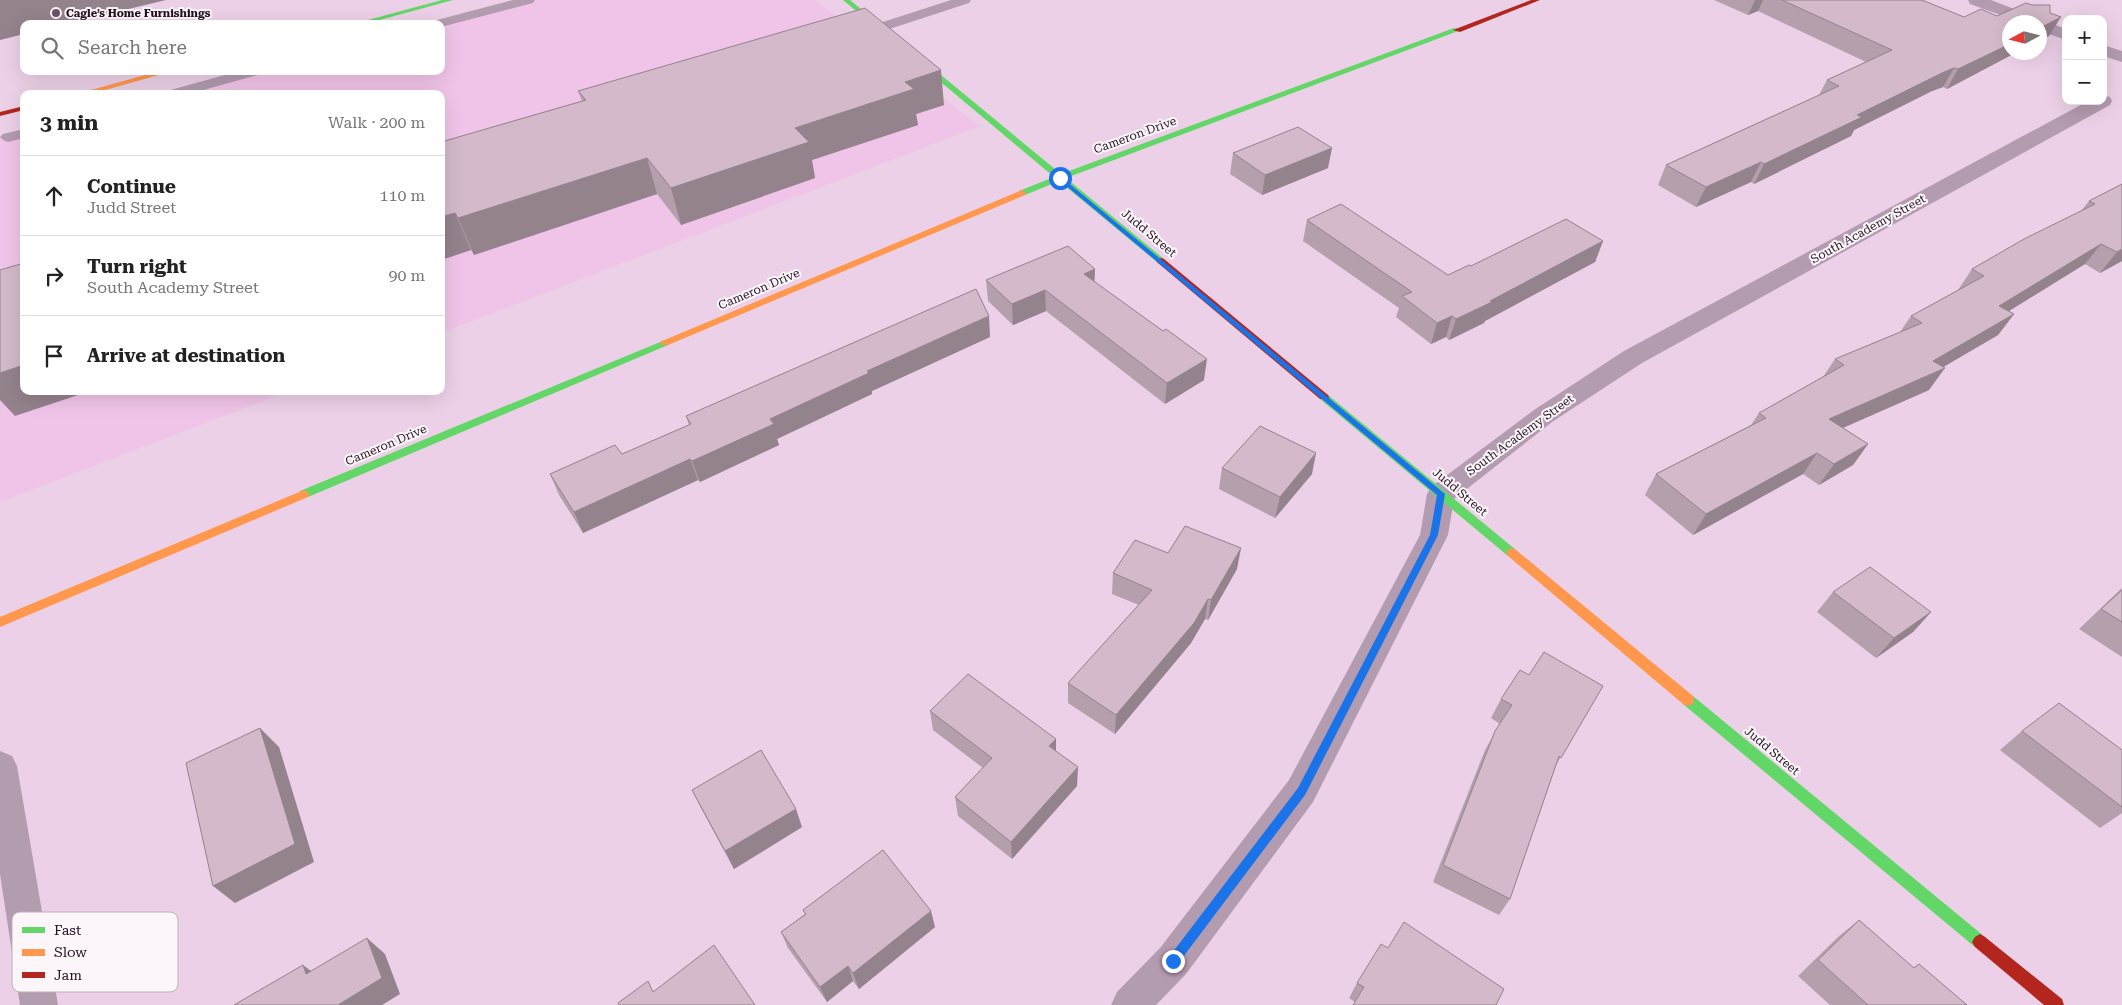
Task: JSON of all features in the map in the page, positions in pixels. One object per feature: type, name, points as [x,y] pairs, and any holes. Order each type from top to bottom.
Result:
[{"type":"street","points":[[372,20],[450,0]]},
{"type":"street","name":"Judd Street","points":[[846,0],[2056,1005]]},
{"type":"street","name":"Cameron Drive","points":[[0,622],[1060,178],[1537,0]]},
{"type":"street","points":[[1976,0],[2016,15]]},
{"type":"street","points":[[2047,28],[2062,33]]},
{"type":"street","points":[[2107,51],[2122,57]]},
{"type":"street","points":[[96,90],[154,75]]},
{"type":"street","name":"South Academy Street","points":[[1441,494],[1543,416],[1633,357],[2096,105]]},
{"type":"street","points":[[0,114],[20,109]]},
{"type":"street","points":[[1130,1005],[1173,961],[1301,792],[1434,535],[1441,494]]},
{"type":"street","points":[[0,766],[24,912]]},
{"type":"street","points":[[37,992],[39,1005]]},
{"type":"lane","points":[[445,22],[528,0]]},
{"type":"lane","points":[[843,40],[964,0]]},
{"type":"lane","points":[[187,90],[241,75]]},
{"type":"lane","points":[[8,137],[20,134]]},
{"type":"shaded area","points":[[519,0],[815,0],[980,126],[445,331],[445,90],[179,90],[235,75],[445,75],[444,20]]},
{"type":"shaded area","points":[[20,132],[20,395],[279,395],[0,502],[0,137]]},
{"type":"building","points":[[1782,0],[1922,0],[1964,17],[1981,9],[1997,16],[2026,3],[2050,5],[2050,13],[2061,17],[2047,24],[2047,15],[2002,15],[2002,48],[1958,69],[1954,68],[1944,72],[1857,115],[1862,117],[1764,164],[1761,162],[1706,187],[1666,165],[1839,86],[1827,80],[1892,50]]},
{"type":"building","points":[[865,8],[941,70],[905,82],[914,89],[795,128],[809,142],[671,188],[647,158],[458,218],[455,213],[445,216],[445,141],[586,100],[578,91]]},
{"type":"building","points":[[1298,127],[1332,148],[1265,175],[1233,153]]},
{"type":"building","points":[[2122,184],[2122,249],[2117,252],[2101,244],[1999,306],[2014,314],[1933,361],[1945,368],[1829,419],[1868,444],[1834,464],[1817,453],[1706,514],[1656,474],[1766,418],[1759,413],[1844,365],[1835,359],[1922,323],[1911,316],[1984,276],[1972,269],[2024,239],[2095,204],[2089,201]]},
{"type":"building","points":[[1341,204],[1448,275],[1469,265],[1471,266],[1566,219],[1603,241],[1490,301],[1492,302],[1456,319],[1452,316],[1437,323],[1402,296],[1412,292],[1307,220]]},
{"type":"building","points":[[1068,246],[1095,269],[1084,274],[1163,331],[1166,329],[1207,359],[1167,383],[1045,290],[1012,304],[986,280]]},
{"type":"building","points":[[20,264],[20,366],[0,373],[0,270]]},
{"type":"building","points":[[976,289],[989,316],[867,371],[869,373],[770,419],[774,424],[692,461],[690,459],[574,512],[550,474],[615,445],[622,454],[691,424],[686,416]]},
{"type":"building","points":[[1260,426],[1316,453],[1280,497],[1222,468]]},
{"type":"building","points":[[1185,526],[1241,548],[1211,600],[1208,599],[1194,623],[1116,715],[1068,683],[1152,590],[1113,573],[1135,540],[1168,553]]},
{"type":"building","points":[[1870,567],[1931,612],[1894,638],[1833,592]]},
{"type":"building","points":[[2122,590],[2122,622],[2101,609]]},
{"type":"building","points":[[1544,652],[1603,686],[1561,758],[1559,756],[1510,899],[1443,865],[1495,731],[1512,705],[1501,699],[1520,670],[1529,675]]},
{"type":"building","points":[[968,674],[1056,739],[1049,746],[1078,767],[1011,842],[955,797],[992,758],[930,711]]},
{"type":"building","points":[[2059,703],[2122,750],[2122,807],[2022,731]]},
{"type":"building","points":[[260,728],[295,844],[213,886],[186,763]]},
{"type":"building","points":[[761,750],[796,809],[725,851],[692,790]]},
{"type":"building","points":[[883,850],[931,911],[853,973],[848,966],[820,987],[781,932],[806,914],[803,910]]},
{"type":"building","points":[[1859,920],[1914,968],[1919,964],[1967,1005],[1868,1005],[1818,960]]},
{"type":"building","points":[[1404,922],[1504,989],[1496,1005],[1353,1005],[1364,987],[1357,983],[1381,944],[1388,948]]},
{"type":"building","points":[[367,938],[382,978],[338,1005],[234,1005],[303,965],[306,974]]},
{"type":"building","points":[[714,945],[755,1005],[619,1005],[618,1003],[648,981],[653,992]]},
{"type":"traffic: fast","points":[[372,20],[450,0]]},
{"type":"traffic: fast","points":[[846,0],[1161,261]]},
{"type":"traffic: fast","points":[[1022,193],[1060,177],[1457,30]]},
{"type":"traffic: fast","points":[[304,494],[665,343]]},
{"type":"traffic: fast","points":[[1324,397],[1512,553]]},
{"type":"traffic: fast","points":[[1688,700],[1980,942]]},
{"type":"traffic: slow","points":[[96,90],[154,75]]},
{"type":"traffic: slow","points":[[665,343],[1022,193]]},
{"type":"traffic: slow","points":[[0,622],[304,494]]},
{"type":"traffic: slow","points":[[1512,553],[1688,700]]},
{"type":"traffic: jam","points":[[1457,30],[1537,0]]},
{"type":"traffic: jam","points":[[0,114],[20,109]]},
{"type":"traffic: jam","points":[[1161,261],[1324,397]]},
{"type":"traffic: jam","points":[[1980,942],[2056,1005]]},
{"type":"place","name":"Cagle’s Home Furnishings","points":[[56,13]]},
{"type":"route","points":[[1060,178],[1441,494],[1434,535],[1301,792],[1173,961]]}]
